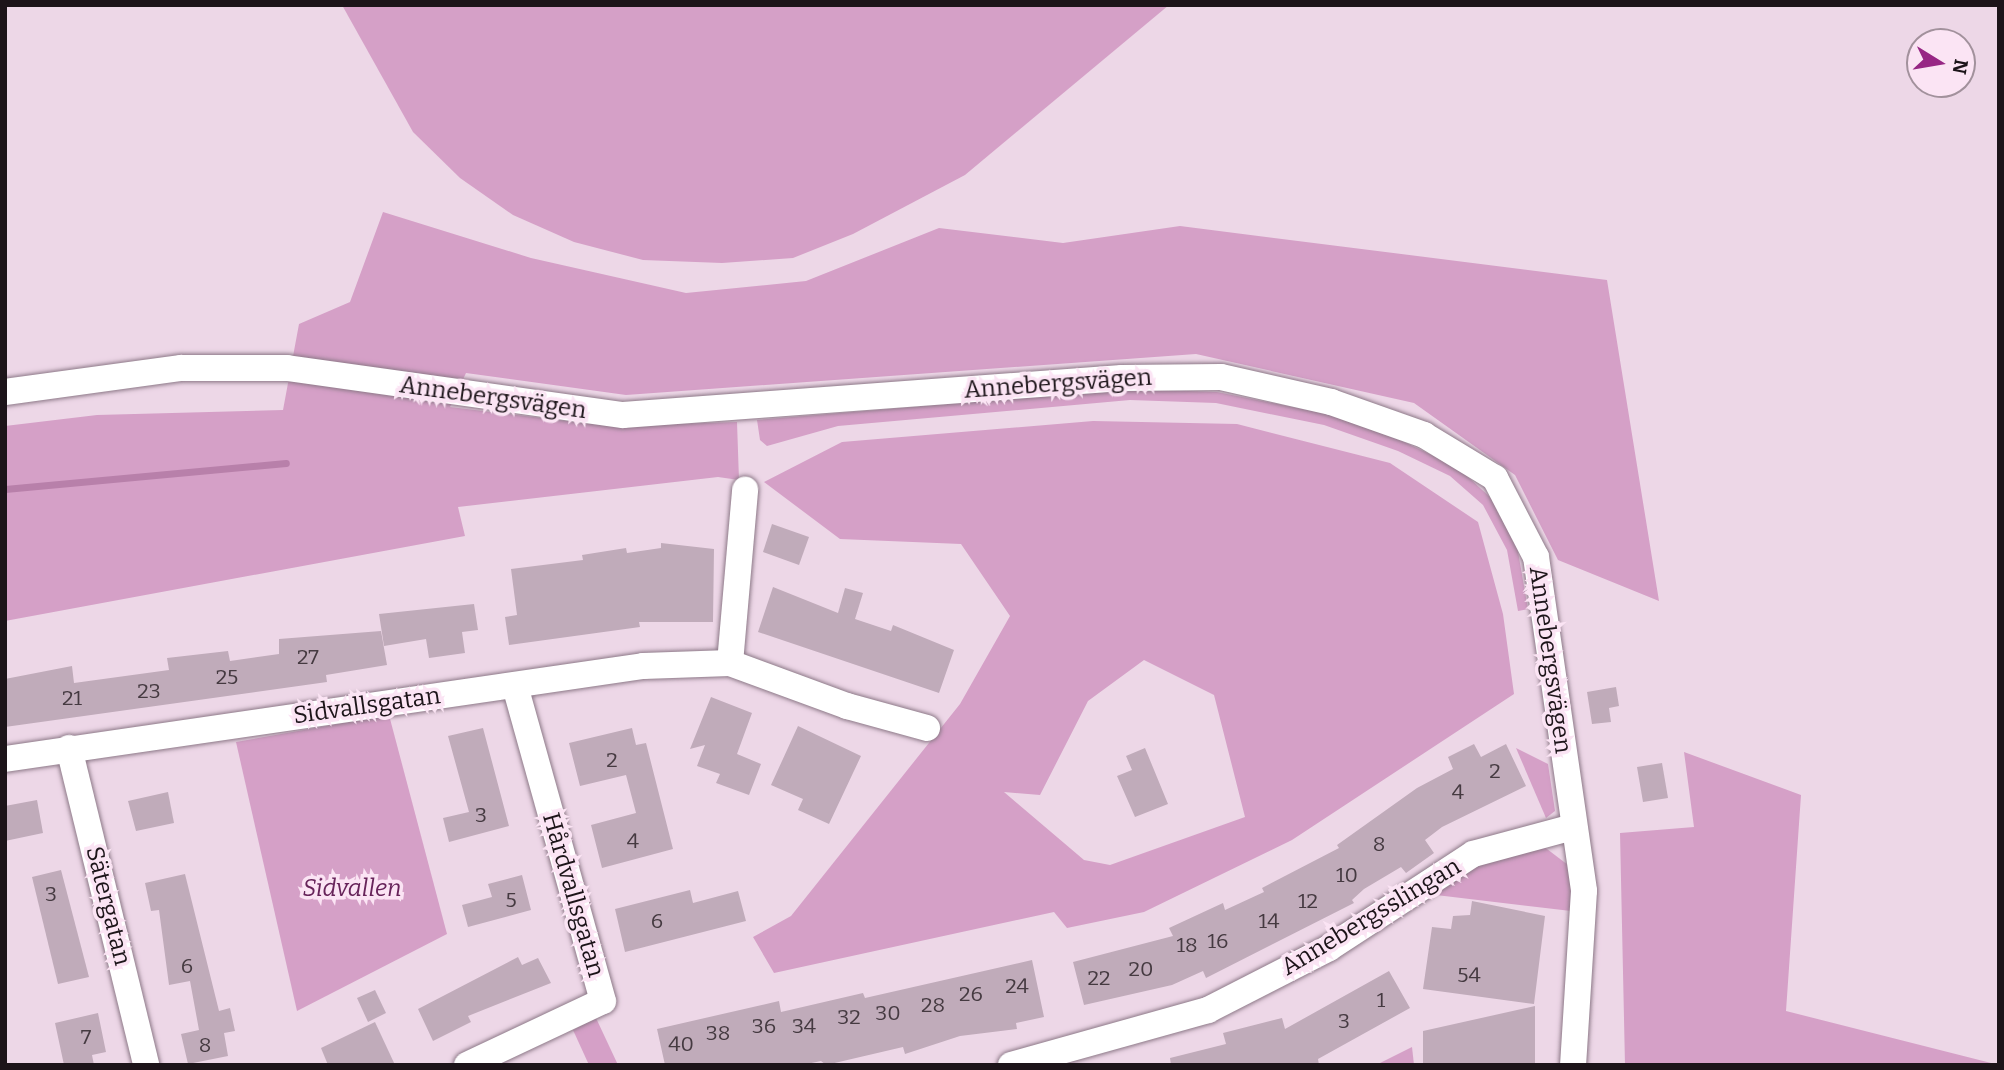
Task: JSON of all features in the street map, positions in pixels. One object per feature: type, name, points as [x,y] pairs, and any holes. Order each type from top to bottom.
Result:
[{"type":"street","name":"Annebergsvägen","points":[[5,392],[181,368],[274,368],[623,415],[1122,378],[1221,377],[1331,402],[1424,435],[1495,478],[1536,557],[1584,891],[1573,1065]]},
{"type":"street","points":[[730,663],[745,490]]},
{"type":"street","name":"Sidvallsgatan","points":[[5,759],[643,666],[730,663],[847,706],[927,728]]},
{"type":"street","name":"Hårdvallsgatan","points":[[467,1065],[603,1001],[515,685]]},
{"type":"street","name":"Sätergatan","points":[[69,748],[146,1065]]},
{"type":"street","name":"Annebergsslingan","points":[[1011,1065],[1208,1010],[1329,948],[1473,854],[1573,827]]},
{"type":"green space","points":[[342,5],[1169,5],[965,175],[853,234],[793,258],[722,263],[643,260],[574,242],[513,215],[460,178],[413,132]]},
{"type":"green space","points":[[383,212],[531,258],[686,293],[806,281],[939,228],[1063,243],[1180,226],[1607,280],[1659,601],[1558,560],[1515,475],[1414,403],[1196,354],[626,395],[466,373],[450,407],[609,426],[737,422],[739,480],[718,477],[458,507],[465,536],[5,621],[5,426],[97,415],[283,410],[299,324],[350,302]]},
{"type":"green space","points":[[1130,389],[1217,392],[1327,414],[1402,441],[1457,467],[1491,498],[1517,546],[1528,609],[1518,611],[1507,550],[1483,505],[1450,476],[1398,451],[1324,425],[1216,403],[1130,400],[838,426],[767,446],[760,440],[757,420]]},
{"type":"green space","points":[[1093,421],[1237,424],[1390,463],[1478,522],[1503,614],[1514,694],[1292,840],[1144,912],[1067,928],[1054,912],[774,973],[753,937],[791,916],[960,704],[1010,616],[961,544],[840,539],[764,482],[842,442]],"holes":[[[1144,660],[1214,695],[1245,817],[1110,865],[1084,860],[1004,792],[1040,795],[1088,701]]]},
{"type":"green space","name":"Sidvallen","points":[[389,715],[447,934],[297,1011],[236,742]]},
{"type":"green space","points":[[1516,748],[1548,764],[1555,811],[1546,818]]},
{"type":"green space","points":[[1684,752],[1801,795],[1786,1011],[1999,1065],[1625,1065],[1620,833],[1694,827]]},
{"type":"green space","points":[[1543,846],[1572,868],[1571,911],[1436,895],[1437,888],[1480,860]]},
{"type":"green space","points":[[596,1018],[618,1065],[589,1065],[573,1030]]},
{"type":"green space","points":[[1412,1047],[1414,1065],[1376,1065]]},
{"type":"building","points":[[772,524],[809,537],[799,565],[763,552]]},
{"type":"building","points":[[661,543],[714,549],[713,622],[639,622],[640,627],[509,645],[505,617],[517,615],[511,569],[583,560],[582,555],[626,548],[627,553],[661,548]]},
{"type":"building","points":[[773,587],[838,613],[845,588],[863,593],[855,619],[891,631],[893,625],[954,650],[939,693],[758,632]]},
{"type":"building","points":[[474,604],[478,630],[462,632],[465,653],[429,658],[426,639],[384,646],[379,614]]},
{"type":"building","points":[[381,631],[387,665],[326,675],[327,682],[5,727],[5,679],[72,666],[74,683],[169,670],[167,658],[228,651],[230,661],[279,654],[279,639]]},
{"type":"building","points":[[1616,687],[1619,706],[1609,708],[1611,722],[1592,724],[1587,692]]},
{"type":"building","points":[[711,697],[752,713],[737,754],[761,764],[749,795],[716,783],[720,774],[697,766],[705,745],[690,749]]},
{"type":"building","points":[[798,726],[861,756],[829,824],[798,810],[803,799],[771,785]]},
{"type":"building","points":[[483,728],[509,826],[449,842],[443,818],[469,812],[448,736]]},
{"type":"building","points":[[632,728],[636,745],[646,743],[673,849],[602,868],[591,825],[636,813],[626,775],[580,786],[569,743]]},
{"type":"building","points":[[1474,744],[1481,757],[1506,744],[1526,786],[1442,827],[1425,840],[1434,853],[1406,873],[1401,867],[1364,889],[1352,900],[1354,903],[1206,978],[1203,971],[1172,985],[1084,1005],[1073,962],[1173,936],[1169,928],[1223,903],[1225,910],[1264,892],[1262,888],[1339,848],[1337,845],[1417,788],[1453,769],[1448,757]]},
{"type":"building","points":[[1145,748],[1168,804],[1135,817],[1117,776],[1132,770],[1126,756]]},
{"type":"building","points":[[1662,763],[1668,798],[1643,802],[1637,767]]},
{"type":"building","points":[[168,792],[174,823],[136,831],[128,801]]},
{"type":"building","points":[[37,800],[43,833],[5,841],[5,806]]},
{"type":"building","points":[[61,870],[89,977],[58,984],[32,877]]},
{"type":"building","points":[[185,874],[219,1011],[230,1008],[235,1031],[224,1033],[228,1056],[188,1064],[181,1034],[199,1030],[190,981],[169,985],[159,910],[151,911],[145,883]]},
{"type":"building","points":[[522,875],[531,910],[468,927],[462,905],[492,897],[488,884]]},
{"type":"building","points":[[690,890],[693,903],[738,891],[746,921],[625,952],[615,909]]},
{"type":"building","points":[[1472,901],[1545,916],[1534,1004],[1423,989],[1432,927],[1451,929],[1453,916],[1470,915]]},
{"type":"building","points":[[518,957],[522,965],[538,958],[551,983],[468,1016],[471,1022],[433,1041],[418,1009]]},
{"type":"building","points":[[1032,960],[1044,1017],[1016,1023],[1017,1029],[960,1036],[905,1054],[903,1047],[826,1065],[821,1061],[802,1065],[665,1065],[657,1029],[779,1001],[781,1012],[863,993],[865,998]]},
{"type":"building","points":[[1389,971],[1410,1008],[1318,1059],[1319,1065],[1171,1065],[1170,1058],[1226,1044],[1223,1033],[1282,1018],[1285,1029]]},
{"type":"building","points":[[375,990],[386,1013],[368,1022],[357,998]]},
{"type":"building","points":[[1535,1006],[1535,1065],[1423,1065],[1423,1031]]},
{"type":"building","points":[[98,1013],[106,1052],[92,1055],[94,1065],[64,1065],[55,1023]]},
{"type":"building","points":[[375,1022],[395,1065],[328,1065],[321,1048]]},
{"type":"waterway","points":[[5,489],[286,463]]}]
